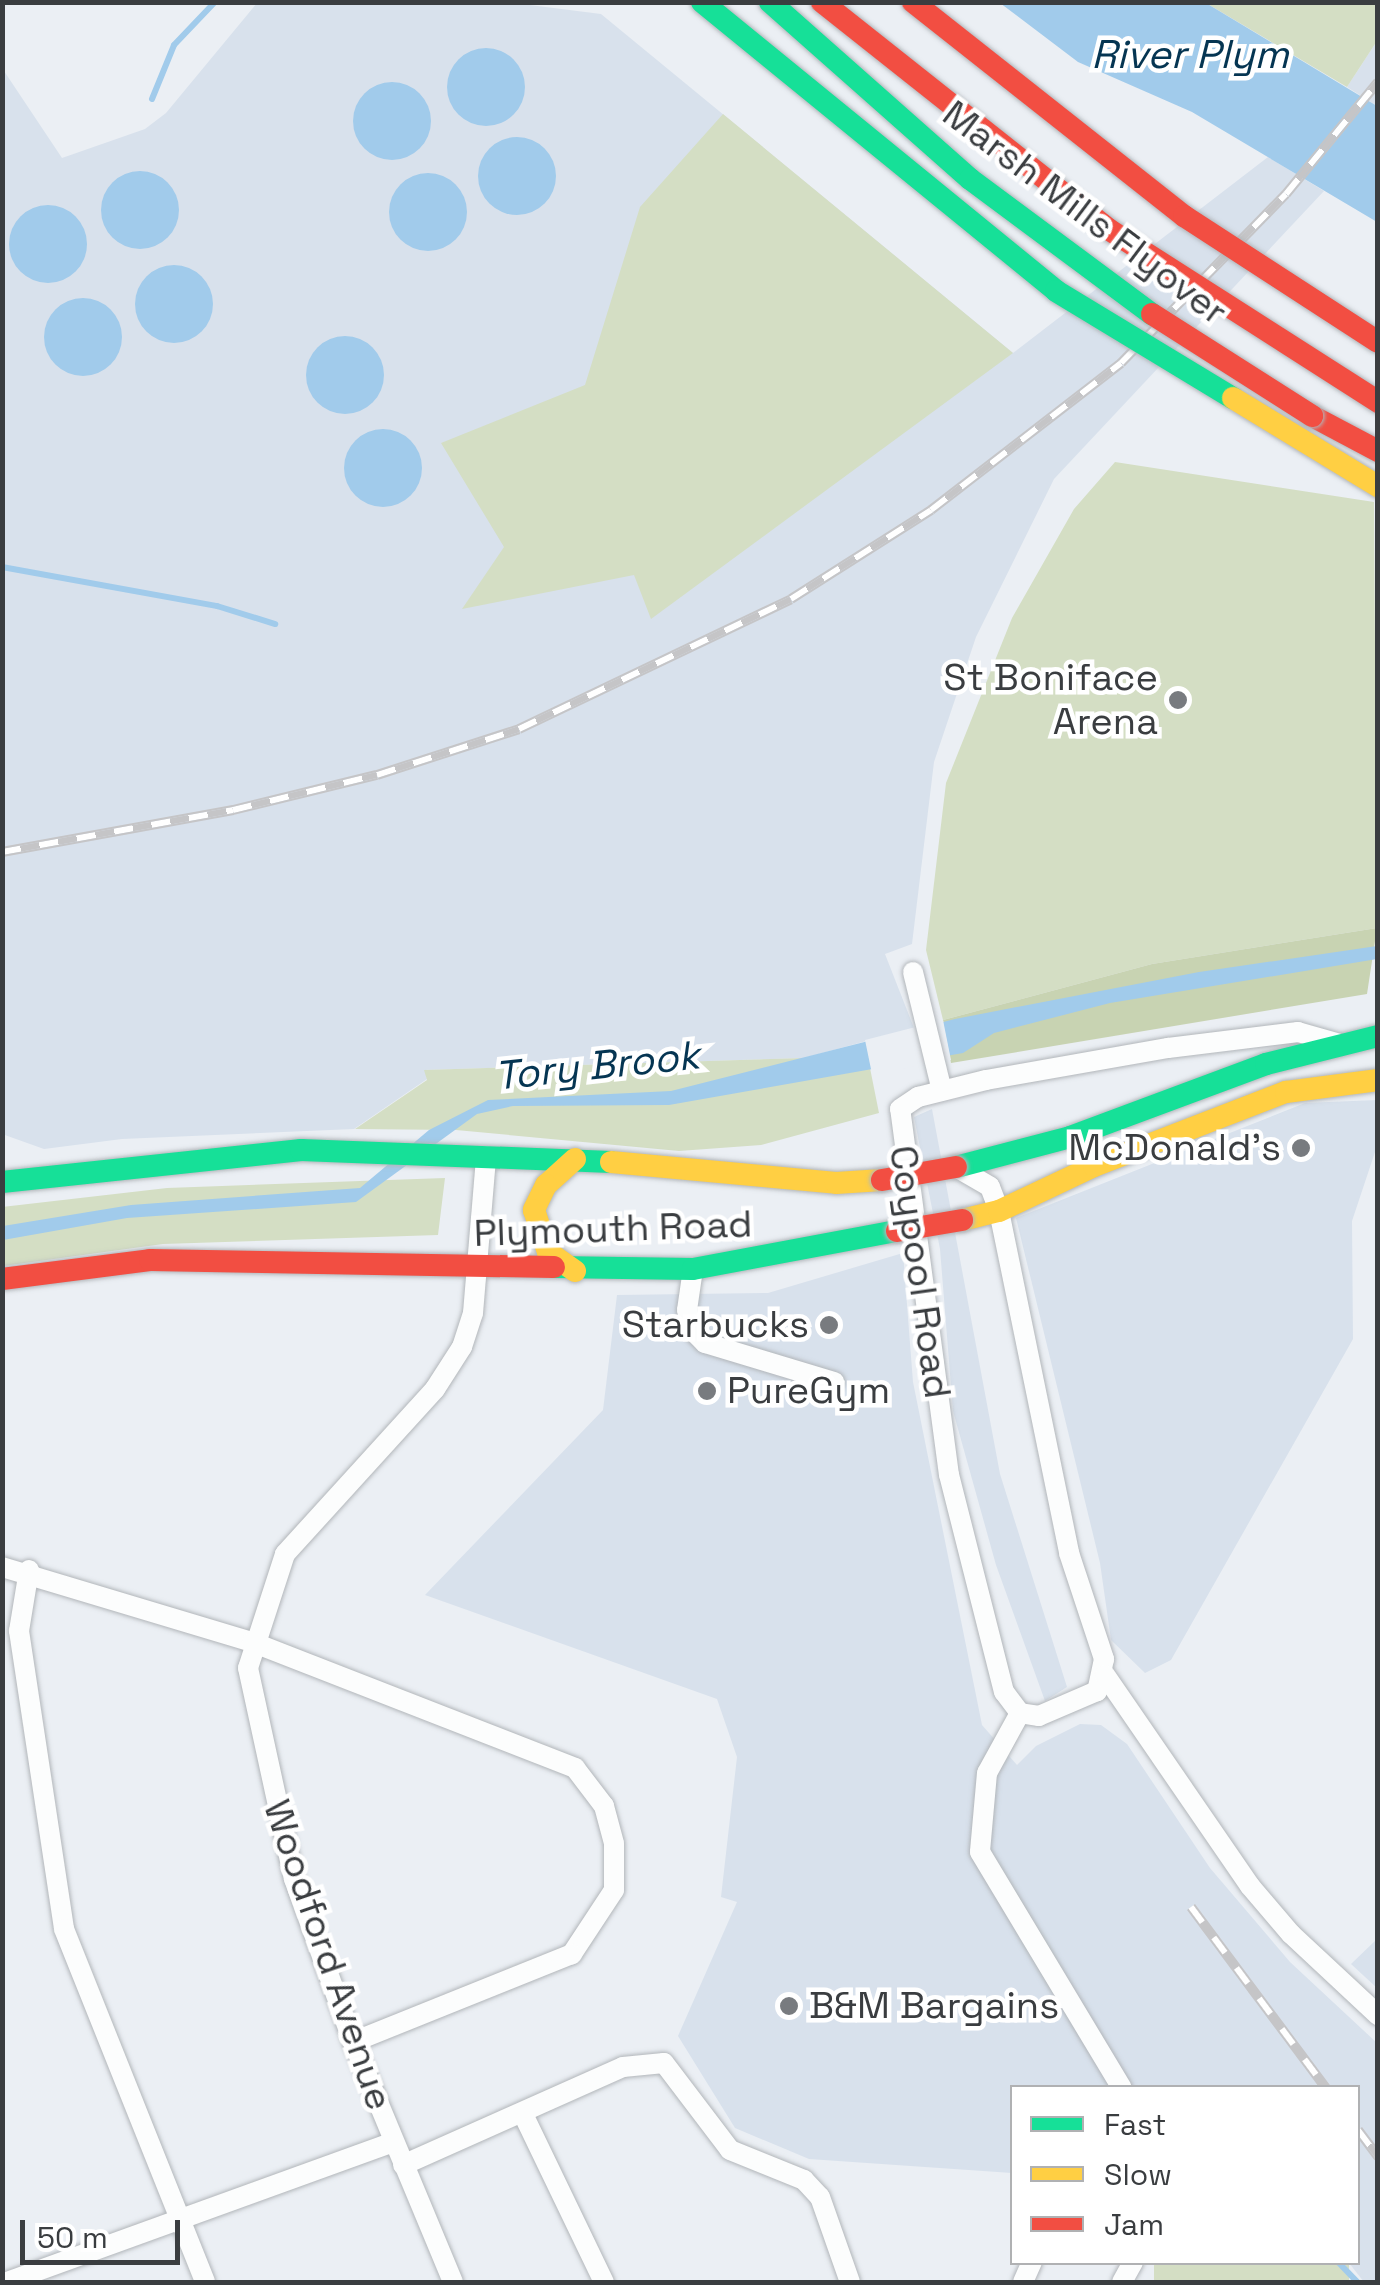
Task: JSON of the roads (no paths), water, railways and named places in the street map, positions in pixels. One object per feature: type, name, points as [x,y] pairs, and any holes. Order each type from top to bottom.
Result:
[{"type":"main road","points":[[702,2],[1056,290],[1378,486]]},
{"type":"main road","name":"Marsh Mills Flyover","points":[[770,2],[986,191],[1159,319],[1378,451]]},
{"type":"main road","name":"Marsh Mills Flyover","points":[[822,2],[1108,229],[1378,402]]},
{"type":"main road","points":[[913,2],[1184,216],[1378,342]]},
{"type":"main road","name":"Plymouth Road","points":[[2,1182],[188,1157],[388,1153],[575,1160],[731,1177],[882,1180],[956,1167],[1070,1137],[1340,1044],[1378,1036]]},
{"type":"main road","name":"Plymouth Road","points":[[2,1279],[150,1260],[575,1272],[693,1268],[999,1212],[1094,1166],[1286,1092],[1378,1080]]},
{"type":"main road","points":[[575,1160],[546,1185],[534,1210],[548,1252],[575,1272]]},
{"type":"street","points":[[913,972],[942,1091]]},
{"type":"street","name":"Coypool Road","points":[[1020,1713],[1004,1692],[949,1476],[900,1108],[942,1091],[1260,1036],[1298,1032],[1340,1044]]},
{"type":"street","name":"Woodford Avenue","points":[[454,2282],[353,2042],[294,1880],[268,1783],[248,1668],[252,1642],[285,1554],[435,1389],[462,1347],[478,1270],[486,1157]]},
{"type":"street","name":"Coypool Road","points":[[956,1167],[990,1186],[999,1212],[1064,1534],[1105,1675],[1250,1886],[1291,1934],[1378,2015]]},
{"type":"street","points":[[693,1268],[687,1310],[691,1330],[705,1343],[834,1382]]},
{"type":"street","points":[[2,1566],[28,1570],[252,1642],[576,1768],[604,1806],[614,1890],[572,1954],[353,2042]]},
{"type":"street","points":[[28,1570],[20,1630],[64,1929],[204,2282]]},
{"type":"street","points":[[1105,1675],[1078,1704],[1038,1716],[1020,1713],[988,1774],[980,1852],[1120,2085]]},
{"type":"street","points":[[403,2165],[623,2068],[664,2062],[730,2150],[804,2180],[820,2197],[850,2282]]},
{"type":"street","points":[[523,2114],[604,2282]]},
{"type":"street","points":[[7,2282],[180,2223],[393,2142]]},
{"type":"water","name":"River Plym","points":[[1000,3],[1206,3],[1377,106],[1377,222],[1192,112],[1078,62]]},
{"type":"water","points":[[486,48],[514,59],[525,87],[514,115],[486,126],[458,115],[447,87],[458,59]]},
{"type":"water","points":[[392,82],[420,93],[431,121],[420,149],[392,160],[364,149],[353,121],[364,93]]},
{"type":"water","points":[[517,137],[545,148],[556,176],[545,204],[517,215],[489,204],[478,176],[489,148]]},
{"type":"water","points":[[140,171],[168,182],[179,210],[168,238],[140,249],[112,238],[101,210],[112,182]]},
{"type":"water","points":[[428,173],[456,184],[467,212],[456,240],[428,251],[400,240],[389,212],[400,184]]},
{"type":"water","points":[[48,205],[76,216],[87,244],[76,272],[48,283],[20,272],[9,244],[20,216]]},
{"type":"water","points":[[174,265],[202,276],[213,304],[202,332],[174,343],[146,332],[135,304],[146,276]]},
{"type":"water","points":[[83,298],[111,309],[122,337],[111,365],[83,376],[55,365],[44,337],[55,309]]},
{"type":"water","points":[[345,336],[373,347],[384,375],[373,403],[345,414],[317,403],[306,375],[317,347]]},
{"type":"water","points":[[383,429],[411,440],[422,468],[411,496],[383,507],[355,496],[344,468],[355,440]]},
{"type":"water","points":[[1377,946],[1377,959],[1110,1003],[994,1033],[963,1053],[669,1105],[513,1106],[477,1114],[356,1202],[127,1218],[3,1240],[3,1226],[131,1205],[360,1188],[429,1130],[488,1100],[671,1091],[955,1019],[1199,972]]},
{"type":"waterway","points":[[152,99],[174,45],[215,2]]},
{"type":"waterway","points":[[2,567],[217,606],[275,624]]},
{"type":"waterway","points":[[1341,2265],[1357,2282]]},
{"type":"railway","points":[[2,852],[233,810],[377,775],[519,729],[791,599],[931,510],[1121,363],[1286,194],[1378,82]]},
{"type":"railway","points":[[1191,1907],[1324,2085]]},
{"type":"railway","points":[[1360,2133],[1378,2157]]},
{"type":"place","name":"St Boniface Arena","points":[[1178,700]]},
{"type":"place","name":"McDonald's","points":[[1301,1148]]},
{"type":"place","name":"Starbucks","points":[[829,1325]]},
{"type":"place","name":"PureGym","points":[[707,1391]]},
{"type":"place","name":"B&M Bargains","points":[[789,2006]]},
{"type":"water label","name":"Tory Brook","points":[[597,1066]]}]
